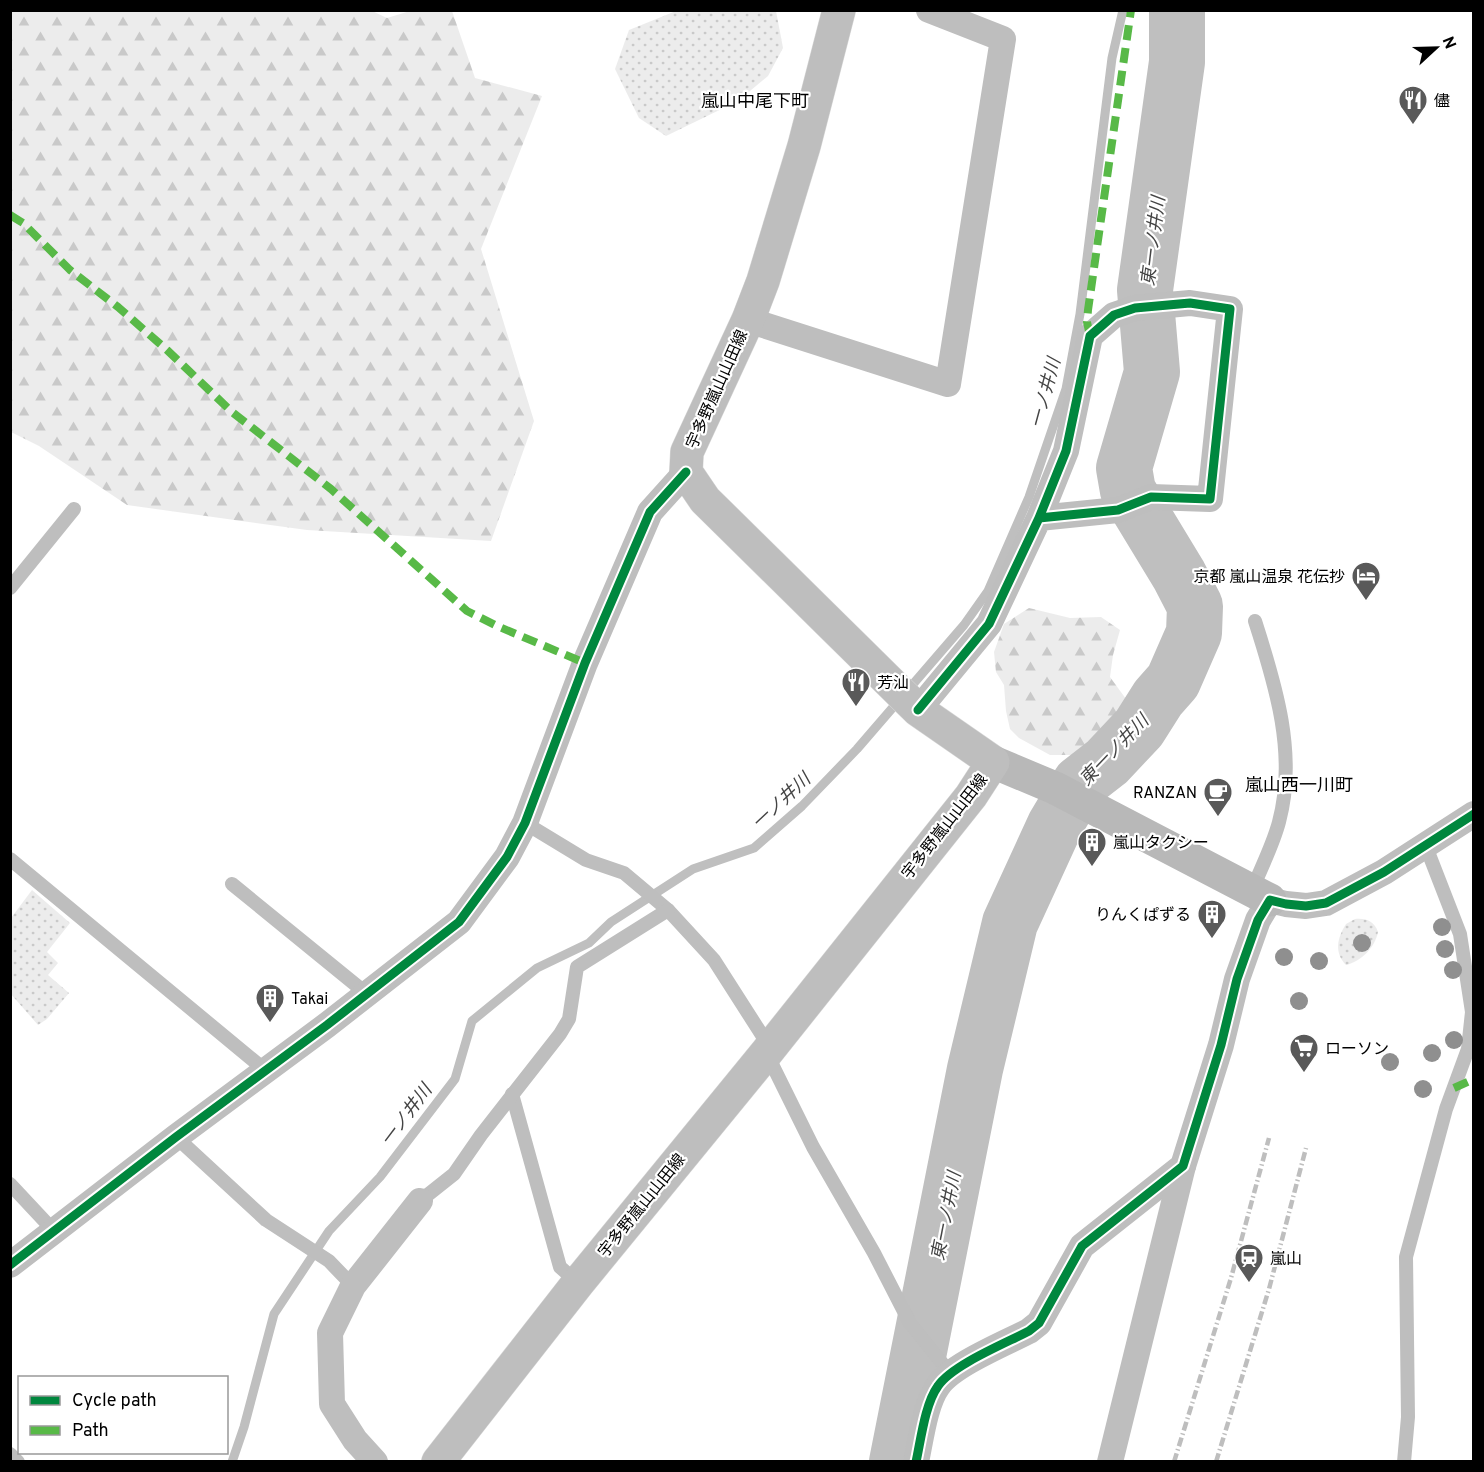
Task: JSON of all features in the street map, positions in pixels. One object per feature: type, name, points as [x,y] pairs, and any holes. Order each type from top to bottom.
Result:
[{"type":"main road","name":"宇多野嵐山山田線","points":[[438,1461],[578,1283],[963,805],[993,762],[908,701],[705,500],[686,472],[687,452],[748,320],[763,281],[804,146],[834,11]]},
{"type":"main road","points":[[993,762],[1069,795],[1261,895]]},
{"type":"street","points":[[748,320],[948,384],[1003,39],[929,10]]},
{"type":"street","points":[[908,701],[989,624],[1040,518],[1066,451],[1090,336],[1114,315],[1135,308],[1190,303],[1230,309],[1210,499],[1151,497],[1118,510],[1040,518]]},
{"type":"street","points":[[10,1264],[459,922],[507,857],[525,823],[585,663],[650,513],[686,472]]},
{"type":"street","points":[[1110,1461],[1183,1166],[1221,1045],[1237,979],[1258,920],[1261,895],[1306,906],[1326,903],[1384,872],[1473,814]]},
{"type":"street","points":[[916,1461],[932,1398],[938,1385],[950,1373],[1029,1331],[1039,1323],[1082,1246],[1183,1166]]},
{"type":"street","points":[[375,1461],[355,1440],[332,1404],[330,1333],[353,1286],[420,1201]]},
{"type":"lane","points":[[10,588],[74,509]]},
{"type":"lane","points":[[1255,621],[1268,661],[1283,725],[1287,783],[1261,895]]},
{"type":"lane","points":[[525,823],[586,860],[624,873],[668,910],[714,960],[768,1049],[813,1147],[874,1253],[910,1323],[950,1373]]},
{"type":"lane","points":[[1404,1461],[1408,1417],[1406,1257],[1446,1109],[1468,1049],[1472,1025],[1471,1001],[1460,934],[1425,844]]},
{"type":"lane","points":[[10,859],[265,1070]]},
{"type":"lane","points":[[232,884],[367,994]]},
{"type":"lane","points":[[420,1201],[454,1174],[512,1094],[560,1034],[569,1019],[577,967],[668,910]]},
{"type":"lane","points":[[512,1094],[560,1267],[578,1283]]},
{"type":"lane","points":[[176,1137],[266,1220],[329,1261],[353,1286]]},
{"type":"lane","points":[[10,1184],[53,1230]]},
{"type":"lane","points":[[10,1454],[18,1461]]},
{"type":"green space","points":[[370,10],[387,18],[410,11],[452,11],[475,78],[542,96],[481,249],[534,421],[491,541],[307,530],[127,505],[39,446],[11,432],[11,11]]},
{"type":"green space","points":[[676,11],[776,11],[783,48],[768,76],[738,101],[666,136],[639,118],[615,69],[629,30]]},
{"type":"green space","points":[[1029,608],[1070,618],[1101,617],[1120,630],[1110,677],[1126,699],[1123,717],[1073,755],[1050,755],[1019,738],[1010,729],[1004,685],[996,672],[994,652],[1004,624]]},
{"type":"green space","points":[[32,890],[70,923],[47,952],[58,963],[48,975],[69,993],[47,1019],[38,1025],[10,993],[11,918]]},
{"type":"green space","points":[[1355,919],[1369,921],[1378,932],[1367,953],[1346,965],[1340,956],[1338,945],[1346,924]]},
{"type":"waterway","name":"一ノ井川","points":[[232,1462],[244,1427],[274,1314],[329,1231],[380,1177],[455,1079],[472,1021],[537,968],[589,943],[611,922],[693,869],[754,848],[802,806],[857,749],[964,625],[988,591],[1029,497],[1066,389],[1080,314],[1112,58],[1123,10]]},
{"type":"waterway","name":"東一ノ井川","points":[[897,1462],[975,1069],[1010,923],[1055,825],[1080,783],[1107,762],[1139,728],[1158,698],[1173,681],[1194,633],[1195,606],[1128,491],[1124,468],[1152,372],[1145,290],[1177,62],[1177,10]]},
{"type":"railway","points":[[1174,1462],[1231,1278],[1269,1138]]},
{"type":"railway","points":[[1216,1462],[1269,1289],[1306,1148]]},
{"type":"marked path","points":[[1090,336],[1087,322],[1088,310],[1131,10]]},
{"type":"marked path","points":[[10,215],[23,223],[70,270],[118,307],[167,350],[232,412],[331,489],[467,611],[585,663]]},
{"type":"marked path","points":[[1454,1088],[1474,1079]]},
{"type":"cycle path","points":[[918,710],[989,624],[1039,518],[1066,451],[1090,336],[1114,315],[1135,308],[1190,303],[1230,309],[1210,499],[1151,497],[1118,510],[1039,518]]},
{"type":"cycle path","points":[[10,1265],[459,922],[507,857],[525,823],[585,663],[650,512],[686,472]]},
{"type":"cycle path","points":[[916,1462],[930,1402],[945,1378],[955,1370],[1029,1331],[1039,1323],[1082,1246],[1183,1166],[1221,1045],[1237,979],[1258,920],[1270,900],[1306,906],[1326,903],[1384,872],[1474,814]]},
{"type":"place","name":"儘","points":[[1413,126]]},
{"type":"place","name":"京都 嵐山温泉 花伝抄","points":[[1366,602]]},
{"type":"place","name":"芳汕","points":[[856,708]]},
{"type":"place","name":"RANZAN","points":[[1218,818]]},
{"type":"place","name":"嵐山タクシー","points":[[1092,868]]},
{"type":"place","name":"りんくぱずる","points":[[1212,940]]},
{"type":"place","name":"Takai","points":[[270,1024]]},
{"type":"place","name":"ローソン","points":[[1304,1074]]},
{"type":"place","name":"嵐山","points":[[1249,1284]]},
{"type":"district","name":"嵐山中尾下町","points":[[755,101]]},
{"type":"district","name":"嵐山西一川町","points":[[1299,785]]}]
